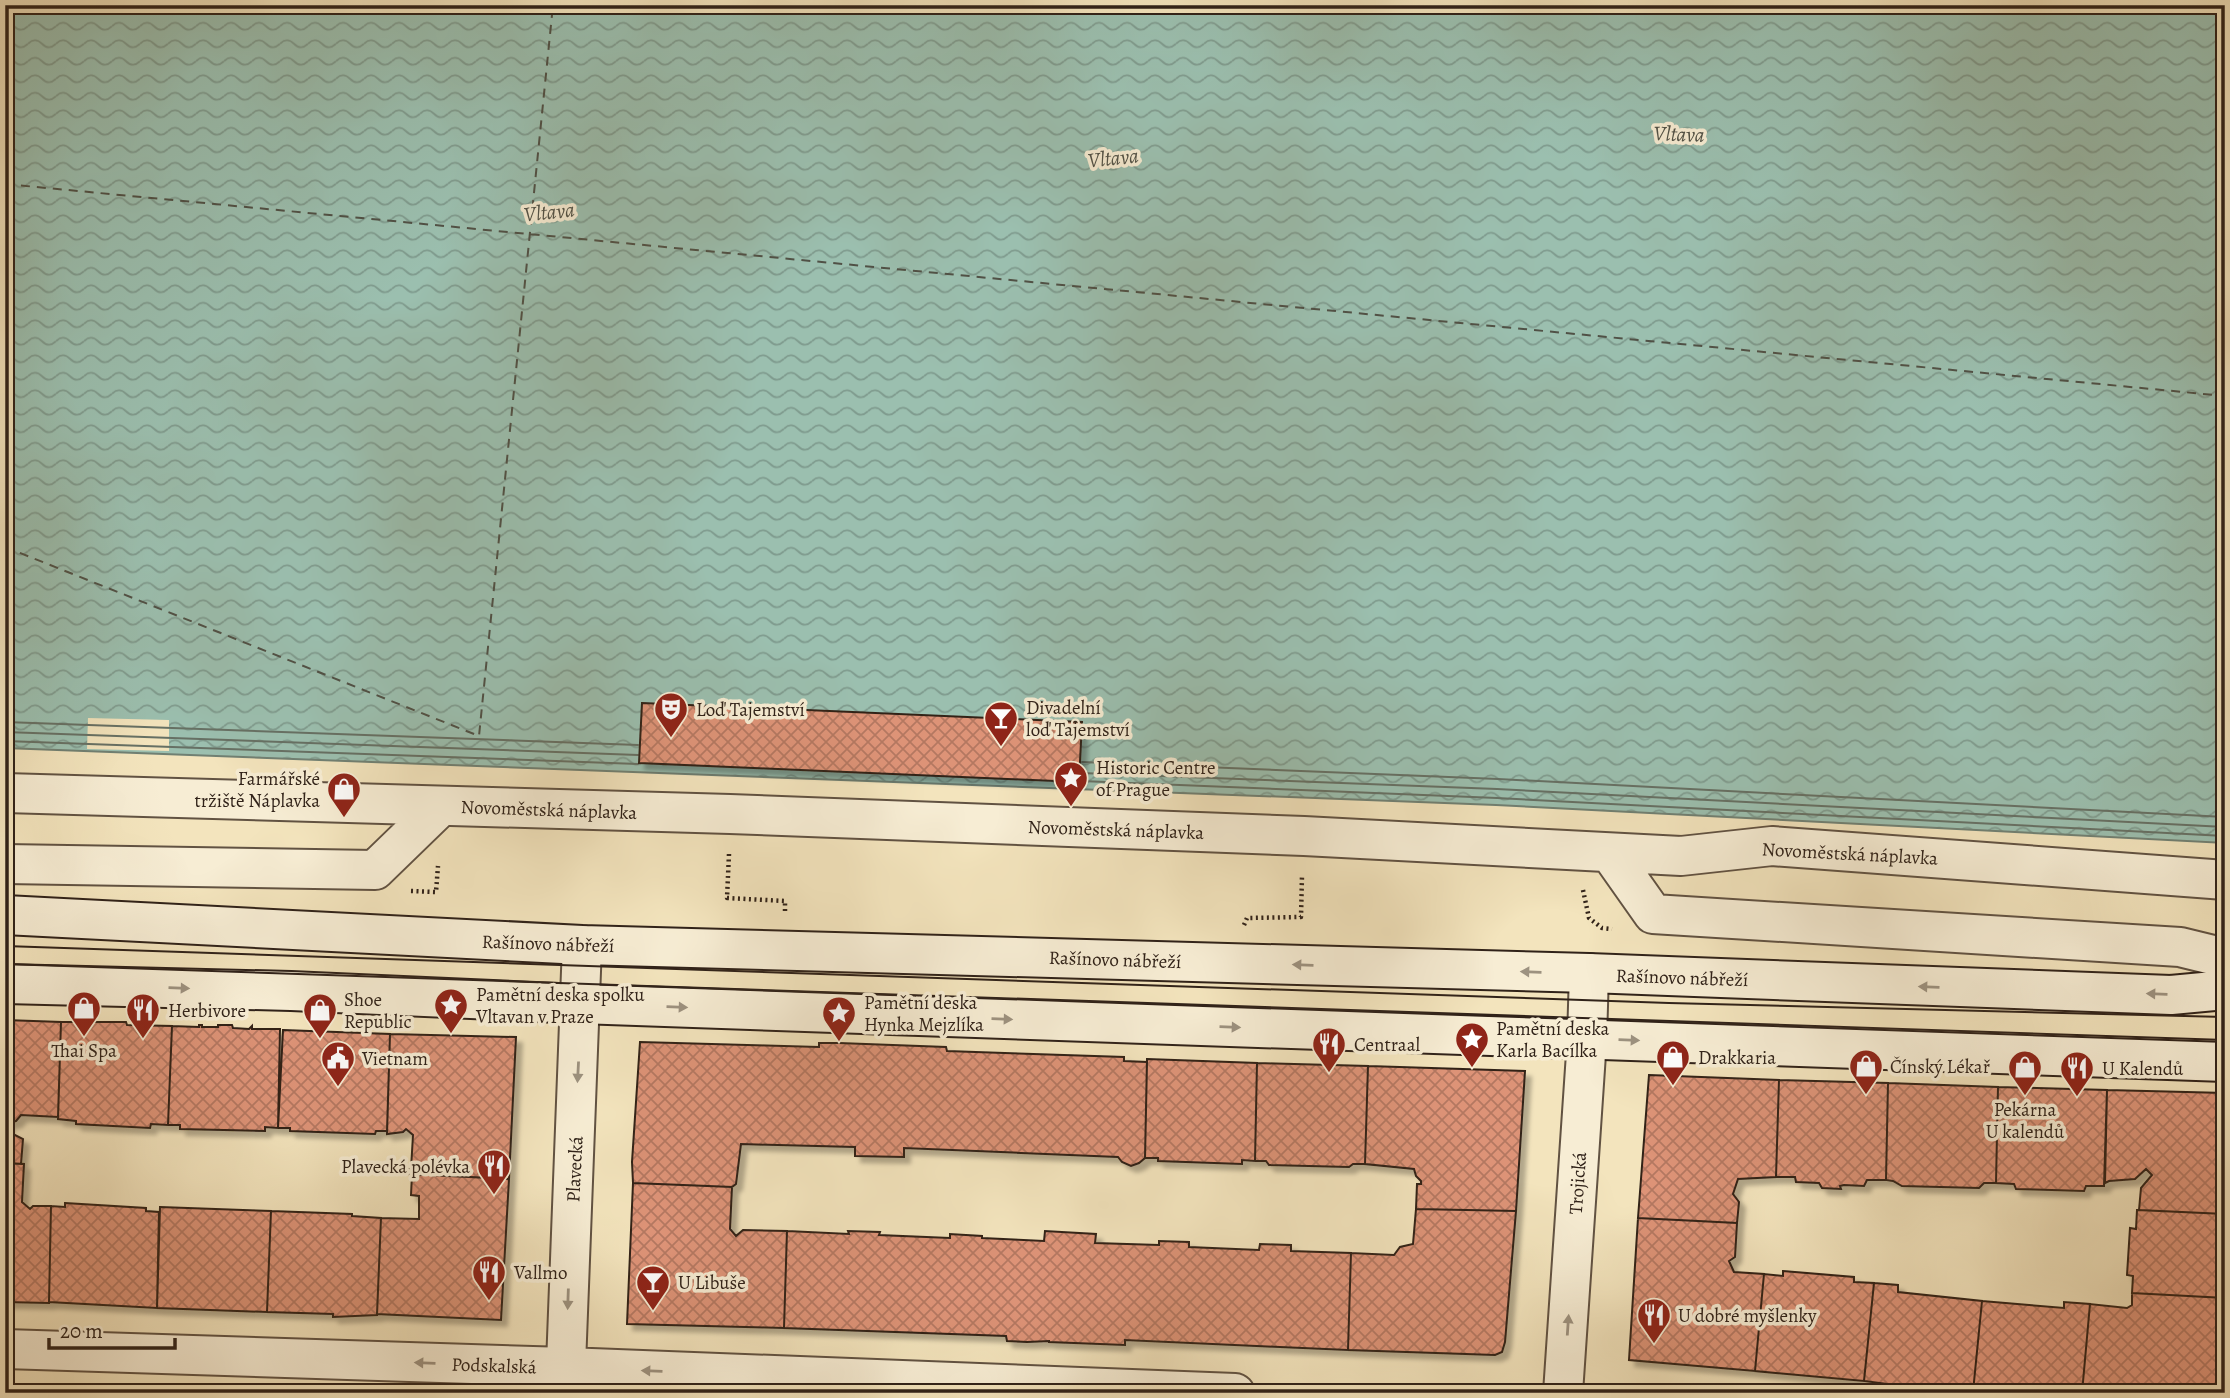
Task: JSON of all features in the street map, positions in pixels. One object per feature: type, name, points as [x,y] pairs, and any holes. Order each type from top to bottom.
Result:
[{"type":"street","name":"Novoměstská náplavka","points":[[5,793],[730,814],[1304,836],[1681,856],[1772,846],[2225,880]]},
{"type":"street","points":[[5,864],[375,870],[441,806]]},
{"type":"street","points":[[1609,853],[1653,914],[2180,947],[2225,958]]},
{"type":"street","name":"Rašínovo nábřeží","points":[[5,915],[582,945],[1589,973],[2171,995],[2225,990]]},
{"type":"street","name":"Plavecká","points":[[566,1380],[582,945]]},
{"type":"street","name":"Trojická","points":[[1563,1393],[1589,973]]},
{"type":"street","points":[[5,984],[291,991],[580,1004],[2225,1062]]},
{"type":"street","name":"Podskalská","points":[[5,1349],[566,1380],[1235,1393]]},
{"type":"path","points":[[730,814],[727,898],[772,901]]},
{"type":"path","points":[[400,891],[436,892]]},
{"type":"path","points":[[1262,917],[1301,917]]},
{"type":"water","name":"Vltava","points":[[5,5],[2225,5],[2225,843],[1496,805],[5,748]]},
{"type":"pier","points":[[88,718],[169,720],[169,751],[87,749]]},
{"type":"building","points":[[642,703],[1082,722],[1079,782],[639,763]]},
{"type":"building","points":[[5,1020],[61,1022],[58,1117],[21,1115],[16,1121],[7,1123],[7,1131],[23,1139],[21,1164],[5,1163]]},
{"type":"building","points":[[61,1022],[126,1022],[127,1025],[172,1026],[168,1125],[151,1124],[150,1128],[76,1124],[76,1121],[58,1119]]},
{"type":"building","points":[[172,1026],[280,1029],[278,1128],[265,1127],[265,1131],[180,1129],[180,1125],[168,1125]]},
{"type":"building","points":[[283,1030],[390,1034],[387,1131],[376,1131],[375,1134],[290,1131],[290,1128],[278,1128]]},
{"type":"building","points":[[390,1034],[516,1037],[509,1179],[408,1174],[408,1169],[411,1169],[413,1135],[406,1129],[403,1132],[387,1134]]},
{"type":"building","points":[[640,1042],[819,1047],[819,1043],[839,1043],[946,1047],[947,1051],[1124,1057],[1124,1061],[1147,1062],[1145,1158],[1131,1166],[1118,1157],[904,1148],[904,1157],[855,1156],[855,1147],[741,1144],[736,1184],[732,1187],[633,1183]]},
{"type":"building","points":[[1147,1059],[1257,1063],[1255,1161],[1242,1160],[1242,1164],[1158,1161],[1158,1158],[1145,1158]]},
{"type":"building","points":[[1257,1063],[1368,1066],[1365,1164],[1353,1164],[1349,1167],[1269,1165],[1266,1161],[1255,1161]]},
{"type":"building","points":[[1368,1066],[1525,1071],[1516,1211],[1416,1209],[1417,1184],[1421,1184],[1421,1181],[1414,1169],[1365,1164]]},
{"type":"building","points":[[1649,1075],[1779,1080],[1776,1177],[1738,1179],[1733,1194],[1739,1202],[1737,1223],[1638,1218]]},
{"type":"building","points":[[1779,1080],[1888,1083],[1886,1180],[1867,1180],[1864,1186],[1844,1185],[1840,1186],[1841,1189],[1822,1188],[1819,1183],[1796,1182],[1795,1177],[1776,1177]]},
{"type":"building","points":[[1888,1083],[1998,1087],[1996,1183],[1984,1183],[1979,1188],[1902,1186],[1886,1180]]},
{"type":"building","points":[[1998,1087],[2107,1090],[2104,1186],[2086,1186],[2084,1191],[2016,1189],[2014,1184],[1996,1183]]},
{"type":"building","points":[[2107,1090],[2225,1093],[2225,1214],[2139,1210],[2141,1188],[2152,1175],[2146,1169],[2135,1179],[2105,1183]]},
{"type":"building","points":[[5,1163],[24,1164],[22,1202],[30,1209],[33,1206],[51,1206],[49,1303],[5,1302]]},
{"type":"building","points":[[412,1174],[509,1179],[501,1320],[377,1314],[381,1218],[419,1219],[419,1196],[411,1195]]},
{"type":"building","points":[[633,1183],[732,1187],[730,1229],[736,1236],[743,1230],[787,1231],[784,1328],[627,1324]]},
{"type":"building","points":[[65,1203],[146,1208],[146,1211],[159,1212],[157,1308],[49,1302],[51,1206],[65,1207]]},
{"type":"building","points":[[160,1207],[271,1211],[267,1312],[157,1308]]},
{"type":"building","points":[[1416,1209],[1516,1211],[1502,1352],[1495,1355],[1348,1350],[1351,1253],[1394,1255],[1400,1247],[1413,1244]]},
{"type":"building","points":[[2137,1210],[2225,1214],[2225,1298],[2132,1293],[2133,1276],[2127,1275],[2130,1228],[2136,1229]]},
{"type":"building","points":[[271,1211],[352,1214],[381,1218],[377,1315],[333,1317],[333,1314],[267,1312]]},
{"type":"building","points":[[1638,1218],[1737,1223],[1735,1257],[1729,1261],[1734,1272],[1764,1274],[1755,1371],[1629,1360]]},
{"type":"building","points":[[787,1231],[849,1234],[848,1231],[880,1232],[879,1235],[950,1238],[950,1234],[1044,1241],[1045,1231],[1096,1234],[1095,1243],[1159,1245],[1159,1241],[1189,1242],[1189,1247],[1259,1250],[1260,1244],[1291,1245],[1291,1251],[1351,1253],[1348,1350],[1125,1340],[1125,1345],[1027,1342],[1007,1341],[1006,1336],[784,1328]]},
{"type":"building","points":[[1783,1271],[1854,1277],[1854,1282],[1874,1283],[1864,1381],[1755,1371],[1764,1274],[1783,1276]]},
{"type":"building","points":[[1874,1283],[1898,1285],[1898,1292],[1982,1301],[1973,1392],[1864,1381]]},
{"type":"building","points":[[2132,1293],[2225,1298],[2225,1393],[2082,1393],[2090,1304],[2127,1308],[2132,1305]]},
{"type":"building","points":[[1982,1301],[2064,1308],[2064,1302],[2090,1304],[2082,1393],[1973,1392]]},
{"type":"ferry route","points":[[5,547],[479,736],[553,5]]},
{"type":"ferry route","points":[[5,184],[2225,396]]},
{"type":"tram line","points":[[5,946],[1669,1003],[2225,1017]]},
{"type":"tram line","points":[[5,964],[2225,1040]]},
{"type":"place","name":"Loď Tajemství","points":[[671,739]]},
{"type":"place","name":"Divadelní loď Tajemství","points":[[1001,748]]},
{"type":"place","name":"Historic Centre of Prague","points":[[1071,808]]},
{"type":"place","name":"Farmářské tržiště Náplavka","points":[[344,819]]},
{"type":"place","name":"Pamětní deska spolku Vltavan v Praze","points":[[451,1035]]},
{"type":"place","name":"Thai Spa","points":[[84,1038]]},
{"type":"place","name":"Herbivore","points":[[143,1040]]},
{"type":"place","name":"Shoe Republic","points":[[320,1040]]},
{"type":"place","name":"Pamětní deska Hynka Mejzlíka","points":[[839,1043]]},
{"type":"place","name":"Pamětní deska Karla Bacílka","points":[[1472,1069]]},
{"type":"place","name":"Centraal","points":[[1329,1074]]},
{"type":"place","name":"Drakkaria","points":[[1673,1087]]},
{"type":"place","name":"Vietnam","points":[[338,1088]]},
{"type":"place","name":"Čínský Lékař","points":[[1866,1096]]},
{"type":"place","name":"Pekárna U kalendů","points":[[2025,1097]]},
{"type":"place","name":"U Kalendů","points":[[2077,1098]]},
{"type":"place","name":"Plavecká polévka","points":[[494,1196]]},
{"type":"place","name":"Vallmo","points":[[489,1302]]},
{"type":"place","name":"U Libuše","points":[[653,1312]]},
{"type":"place","name":"U dobré myšlenky","points":[[1654,1345]]}]
